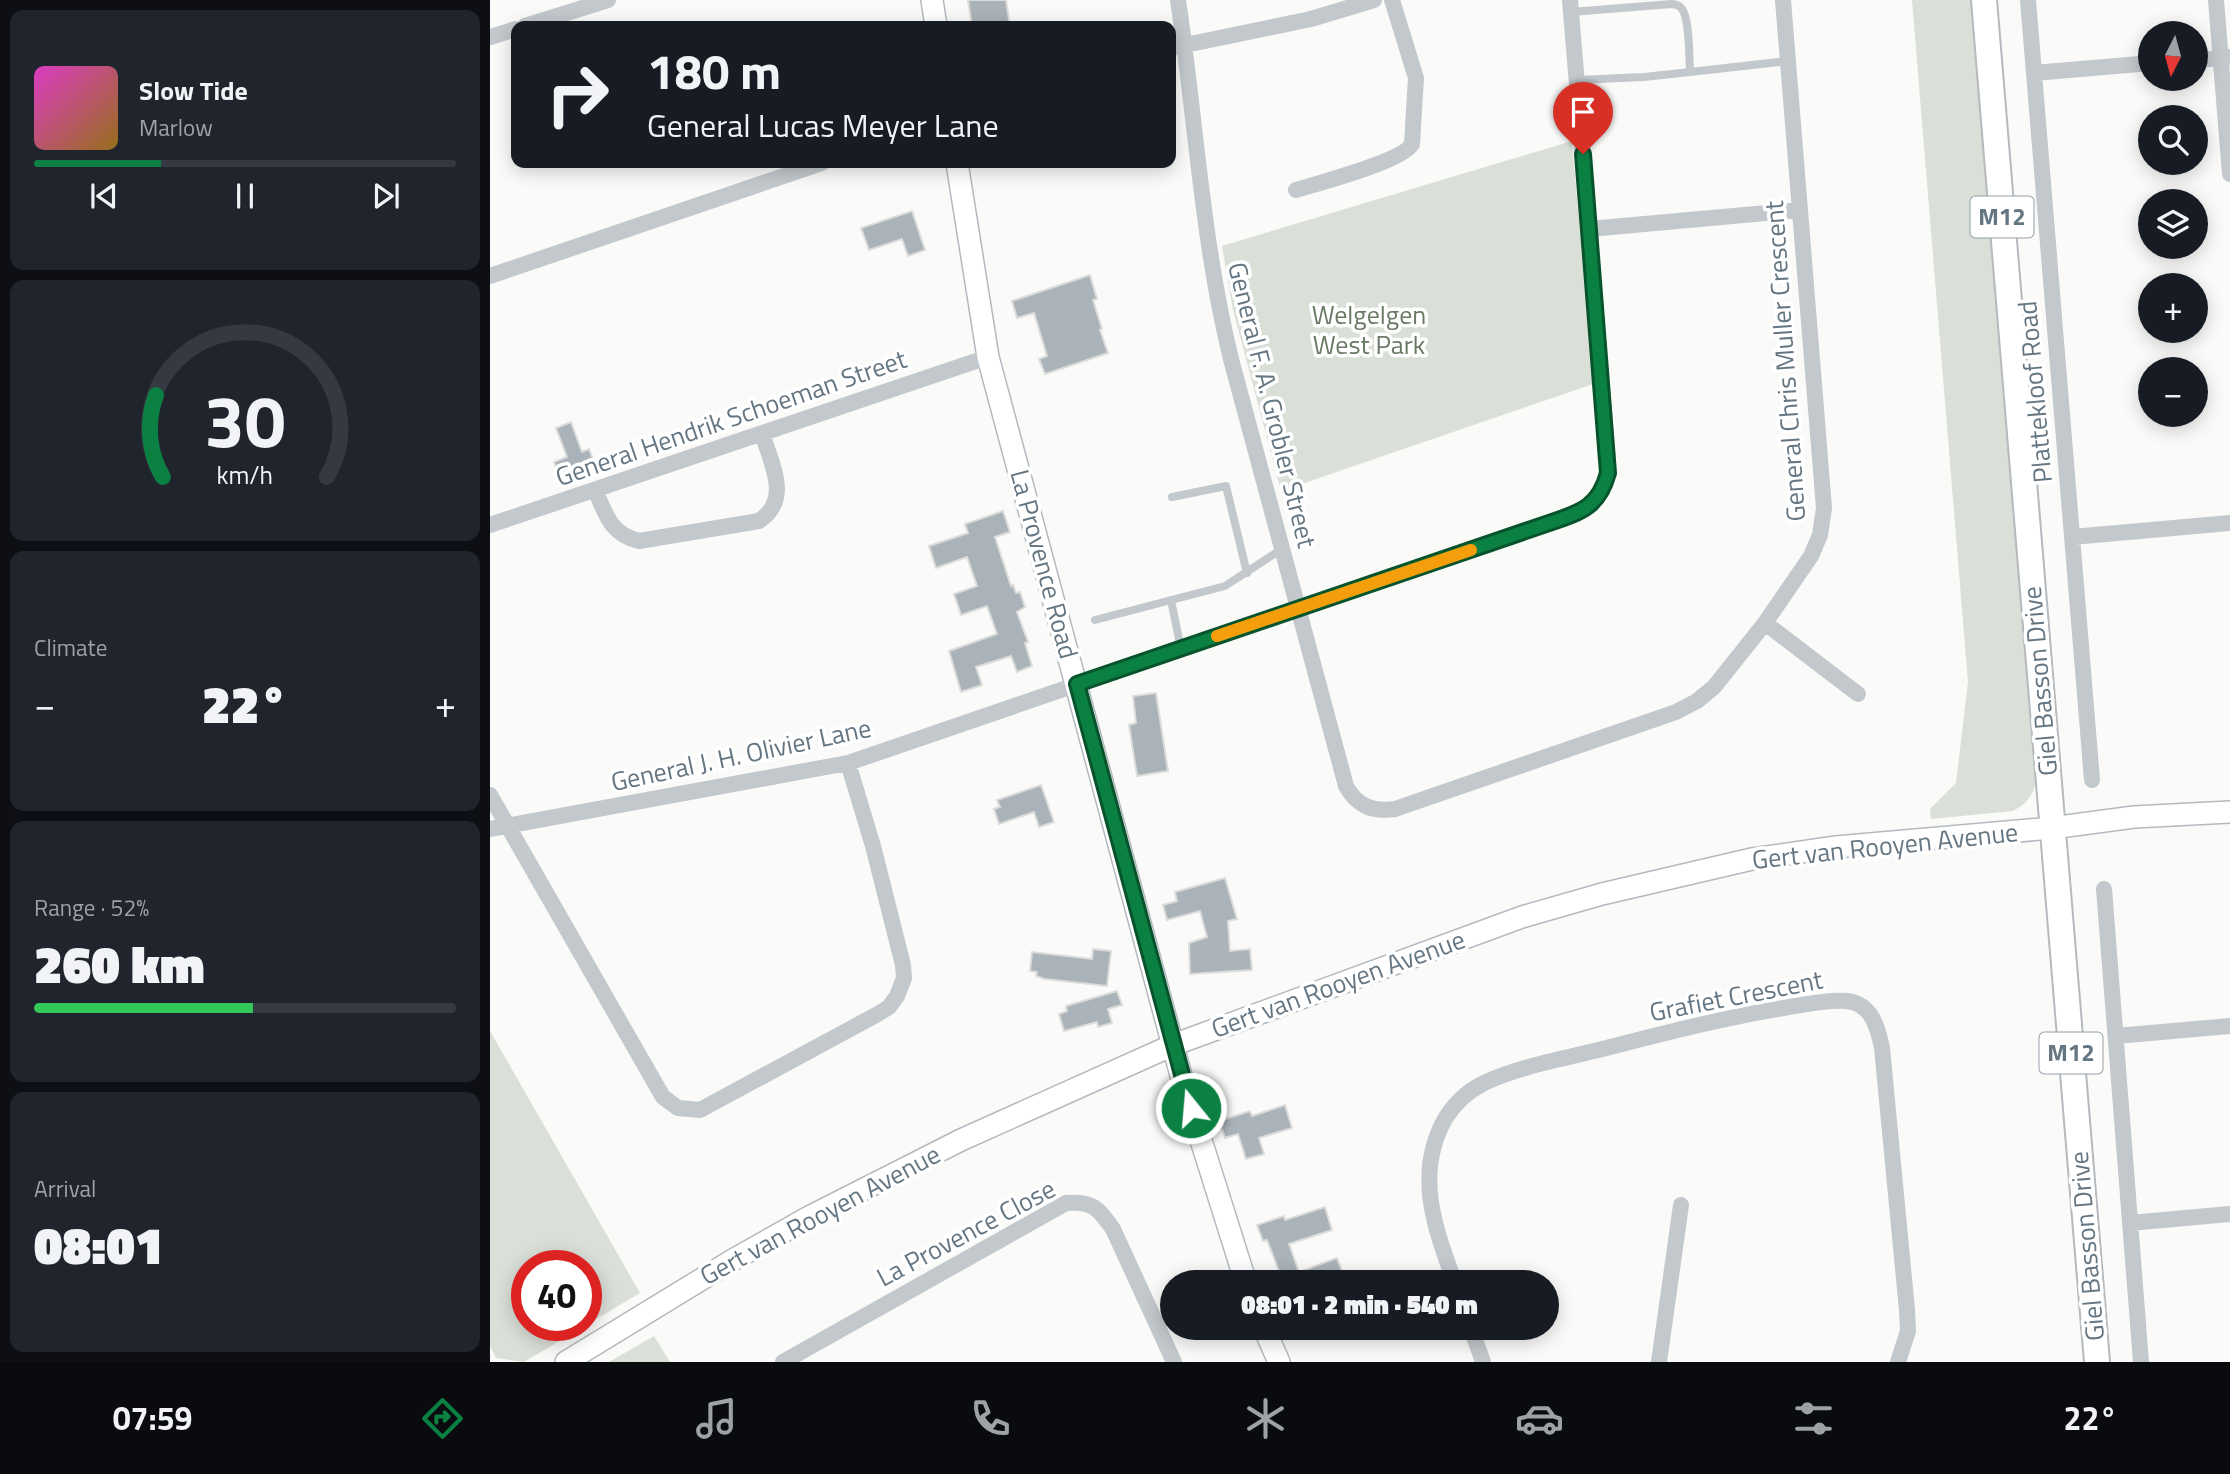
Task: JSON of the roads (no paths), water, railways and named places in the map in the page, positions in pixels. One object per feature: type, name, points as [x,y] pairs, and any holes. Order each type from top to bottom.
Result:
[{"type":"main road","name":"Giel Basson Drive","points":[[1984,0],[2097,1362]]},
{"type":"street","points":[[541,21],[608,0]]},
{"type":"street","points":[[932,0],[935,21]]},
{"type":"street","points":[[1178,0],[1178,46],[1311,19],[1374,0]]},
{"type":"street","points":[[1297,190],[1392,158],[1408,150],[1412,144],[1416,78],[1392,0]]},
{"type":"street","name":"General Chris Muller Crescent","points":[[1298,609],[1346,786],[1358,802],[1369,809],[1382,811],[1395,809],[1676,712],[1697,701],[1714,687],[1765,623],[1811,556],[1820,535],[1824,508],[1783,0]]},
{"type":"street","name":"Plattekloof Road","points":[[2028,0],[2092,780]]},
{"type":"street","points":[[2216,0],[2225,57],[2230,174]]},
{"type":"street","name":"General J. H. Olivier Lane","points":[[490,829],[848,763],[1589,507],[1602,491],[1608,473],[1570,6]]},
{"type":"street","points":[[490,37],[511,31]]},
{"type":"street","name":"General F. A. Grobler Street","points":[[1178,46],[1217,305],[1298,609]]},
{"type":"street","points":[[2034,73],[2138,64]]},
{"type":"street","points":[[490,276],[807,168]]},
{"type":"street","name":"La Provence Road","points":[[958,168],[988,357],[1173,1045],[1242,1270]]},
{"type":"street","points":[[1589,229],[1800,210]]},
{"type":"street","name":"General Hendrik Schoeman Street","points":[[490,525],[988,357]]},
{"type":"street","points":[[595,490],[617,531],[639,541],[759,521],[772,510],[778,494],[762,433]]},
{"type":"street","points":[[2072,537],[2230,523]]},
{"type":"street","points":[[1765,623],[1858,694]]},
{"type":"street","points":[[490,795],[663,1097],[678,1108],[700,1110],[876,1015],[889,1007],[901,988],[904,965],[848,763]]},
{"type":"street","name":"Gert van Rooyen Avenue","points":[[566,1362],[677,1293],[835,1203],[972,1135],[1173,1045],[1522,917],[1672,876],[1752,859],[1836,847],[2052,828],[2134,817],[2230,811]]},
{"type":"street","points":[[2104,889],[2141,1362]]},
{"type":"street","name":"Grafiet Crescent","points":[[1450,1270],[1432,1217],[1429,1193],[1432,1154],[1437,1136],[1451,1110],[1467,1094],[1483,1084],[1518,1071],[1724,1018],[1848,1001],[1860,1005],[1871,1014],[1879,1029],[1882,1048],[1907,1310],[1908,1331],[1898,1362]]},
{"type":"street","points":[[2116,1036],[2230,1026]]},
{"type":"street","name":"La Provence Close","points":[[783,1362],[1066,1203],[1084,1202],[1101,1212],[1113,1229],[1174,1362]]},
{"type":"street","points":[[1659,1362],[1682,1205]]},
{"type":"street","points":[[2130,1223],[2230,1214]]},
{"type":"street","points":[[1269,1340],[1279,1362]]},
{"type":"street","points":[[1475,1340],[1483,1362]]},
{"type":"lane","points":[[1570,6],[1678,5],[1684,12],[1690,72]]},
{"type":"lane","points":[[1577,80],[1644,77],[1788,61]]},
{"type":"lane","points":[[1172,497],[1226,486],[1247,572]]},
{"type":"lane","points":[[1095,620],[1224,586],[1282,549]]},
{"type":"lane","points":[[1171,600],[1181,649]]},
{"type":"park label","name":"Welgelgen West Park","points":[[1369,330]]}]
